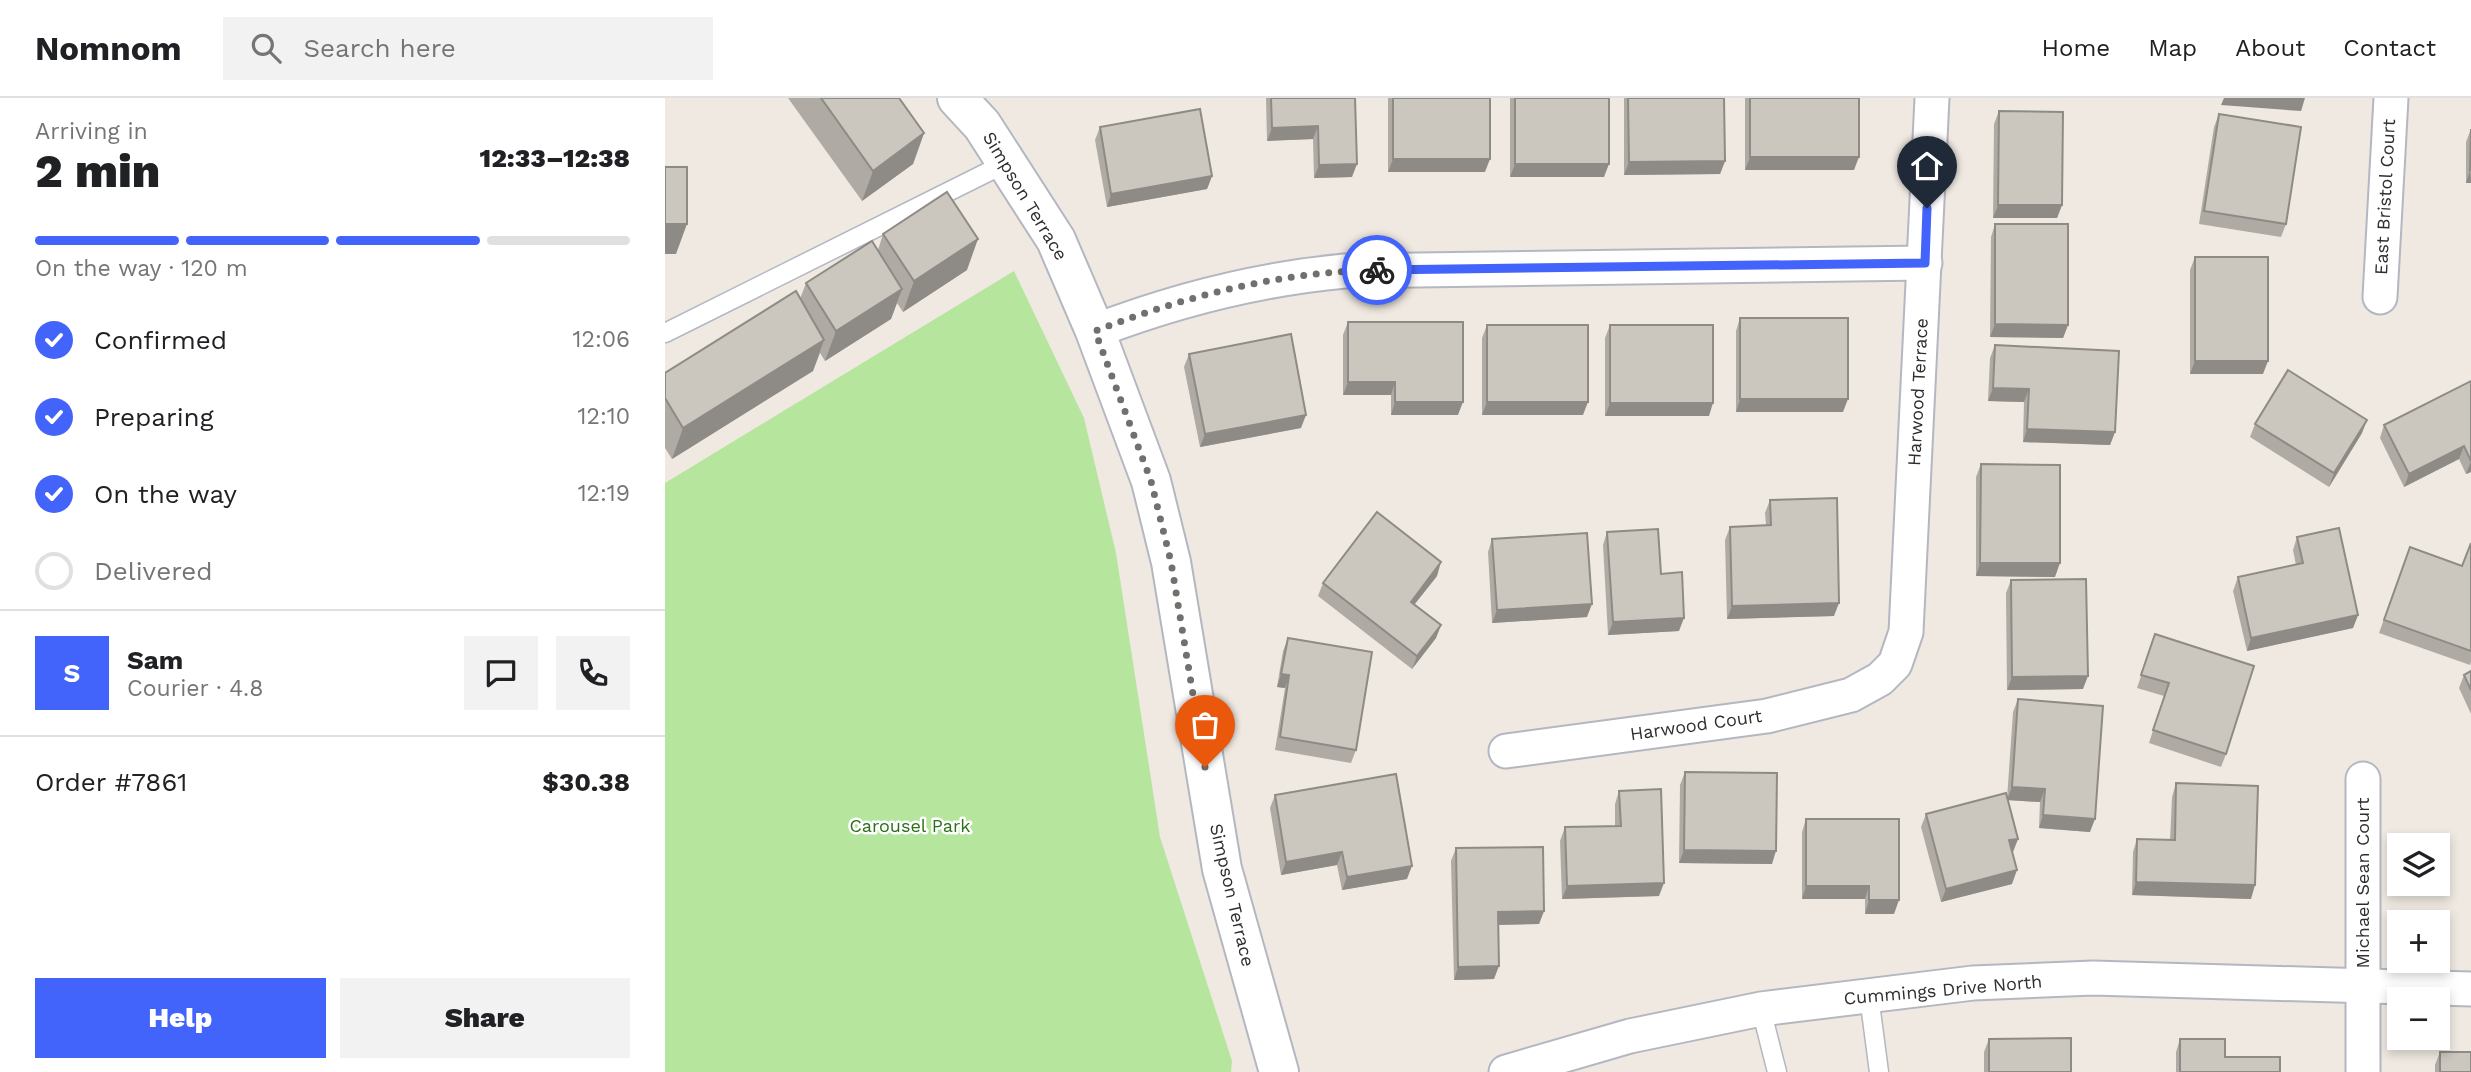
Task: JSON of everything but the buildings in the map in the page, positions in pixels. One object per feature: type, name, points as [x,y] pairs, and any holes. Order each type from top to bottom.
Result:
[{"type":"street","name":"Simpson Terrace","points":[[957,98],[982,125],[1056,240],[1095,331],[1151,481],[1164,535],[1222,869],[1279,1072]]},
{"type":"street","name":"Harwood Terrace","points":[[1880,678],[1895,664],[1906,632],[1932,98]]},
{"type":"street","name":"East Bristol Court","points":[[2380,296],[2391,98]]},
{"type":"street","points":[[1095,331],[1162,305],[1283,277],[1345,271],[1925,263]]},
{"type":"street","name":"Harwood Court","points":[[1506,751],[1767,716],[1851,695],[1880,678]]},
{"type":"street","name":"Michael Sean Court","points":[[2363,779],[2363,1072]]},
{"type":"street","name":"Cummings Drive North","points":[[1506,1072],[1630,1036],[1761,1009],[1973,983],[2093,978],[2471,989]]},
{"type":"lane","points":[[665,333],[1006,163]]},
{"type":"lane","points":[[1868,996],[1879,1072]]},
{"type":"lane","points":[[1761,1009],[1777,1072]]},
{"type":"green space","name":"Carousel Park","points":[[1014,271],[1084,418],[1116,553],[1160,837],[1232,1061],[1231,1072],[665,1072],[665,483]]},
{"type":"way so far","points":[[1205,767],[1171,562],[1151,481],[1095,331],[1162,305],[1283,277],[1377,270]]},
{"type":"route","points":[[1377,270],[1925,263],[1927,208]]}]
